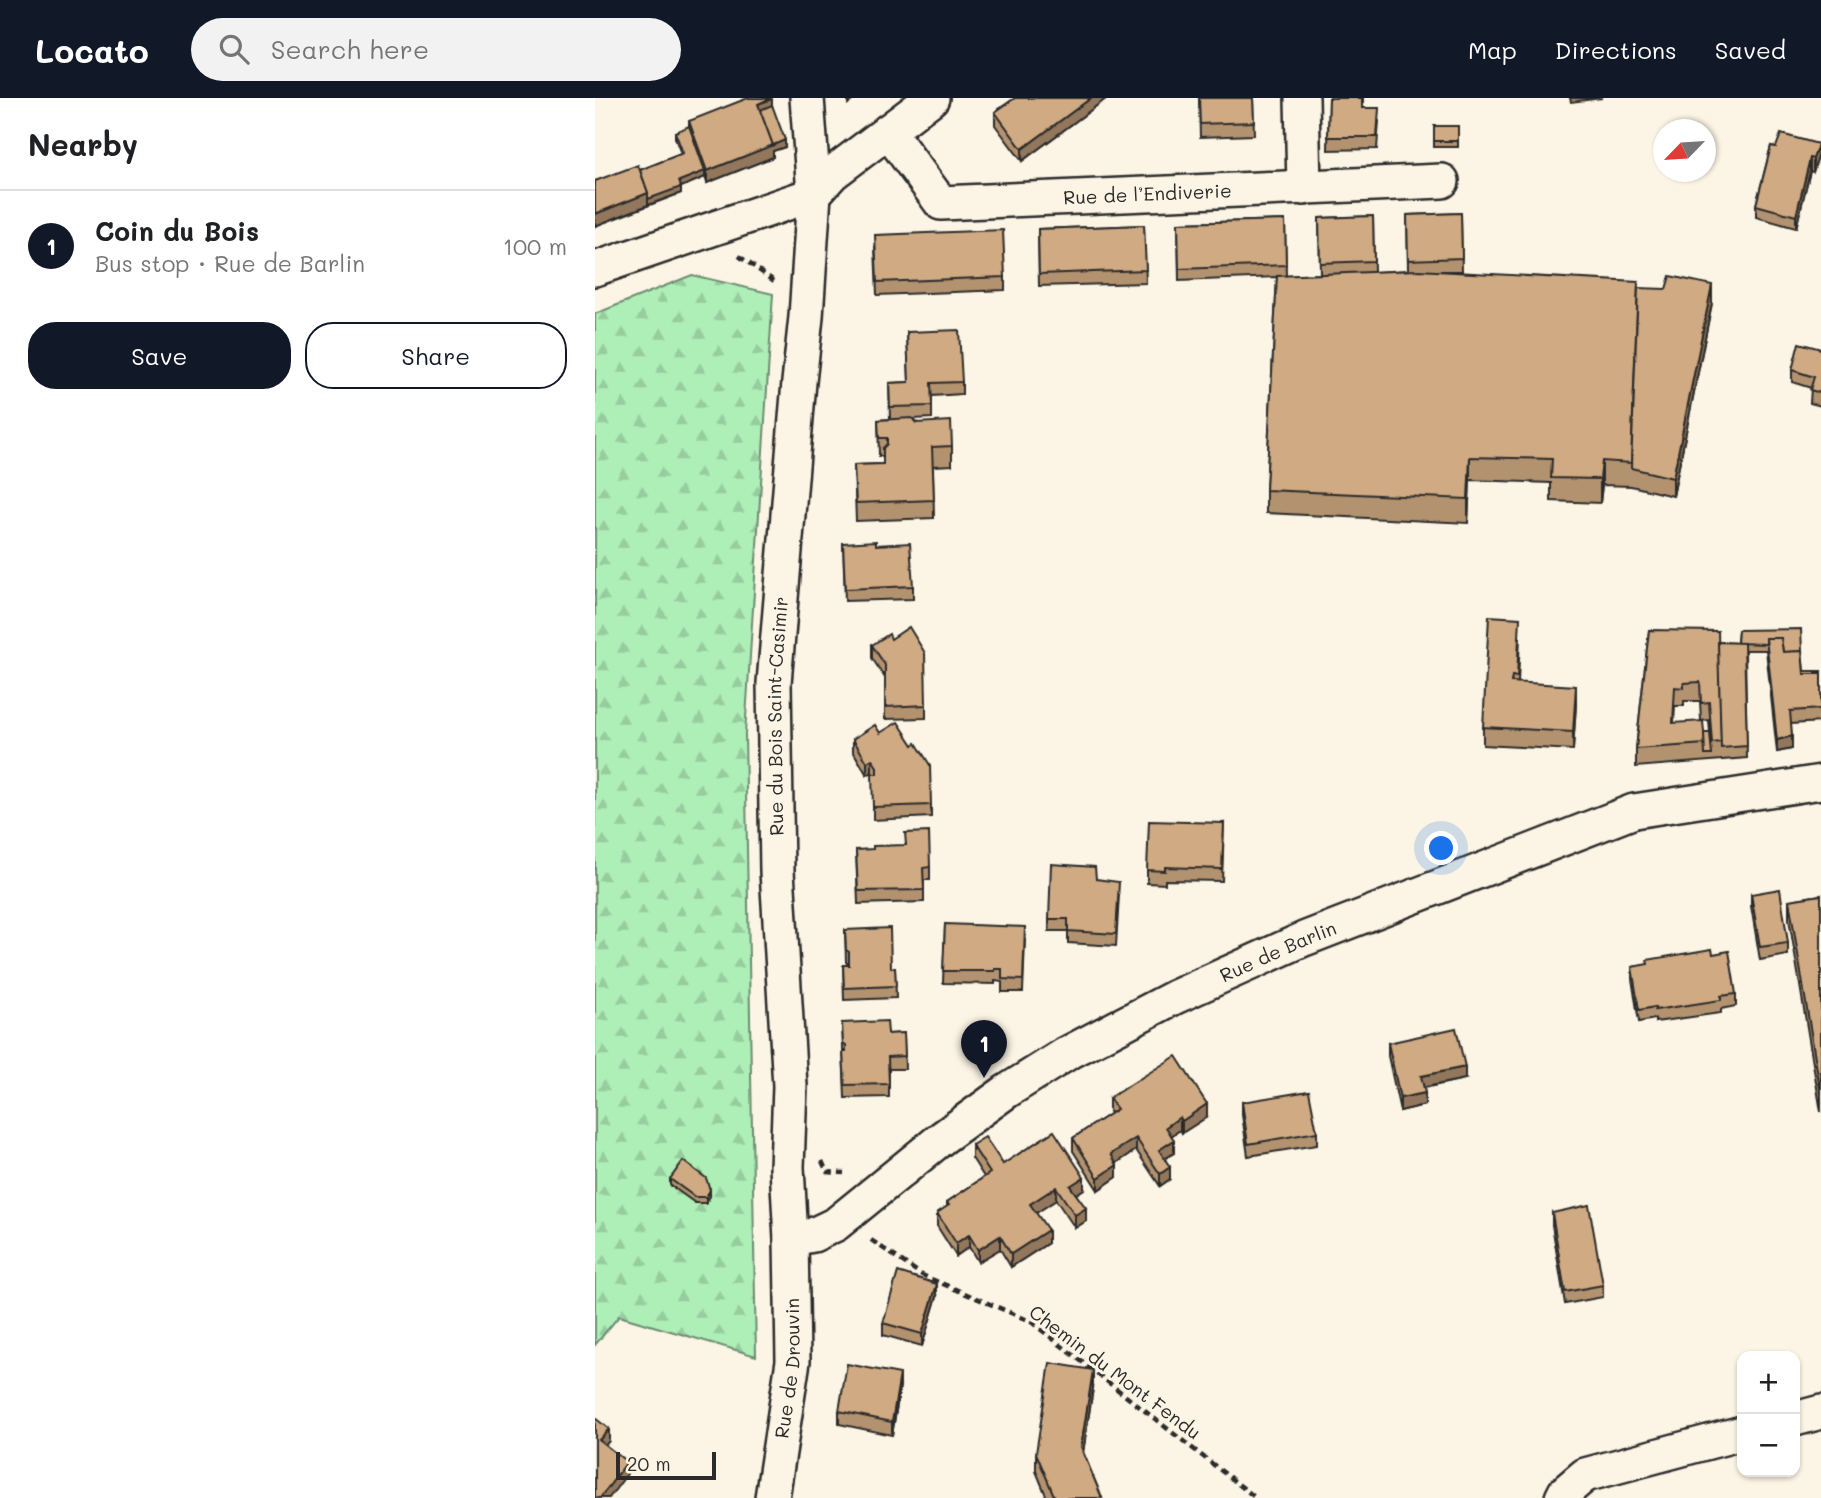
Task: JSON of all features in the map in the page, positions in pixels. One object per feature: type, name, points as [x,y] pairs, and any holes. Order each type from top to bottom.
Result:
[{"type":"street","name":"Rue du Bois Saint-Casimir","points":[[791,1238],[787,1167],[790,1086],[777,871],[774,683],[814,194],[807,98]]},
{"type":"street","points":[[595,269],[710,227],[814,194],[833,173],[932,98]]},
{"type":"street","points":[[1302,98],[1304,188]]},
{"type":"street","name":"Rue de l’Endiverie","points":[[888,131],[941,202],[1442,181]]},
{"type":"street","name":"Rue de Barlin","points":[[791,1238],[813,1235],[835,1224],[942,1138],[1007,1091],[1066,1054],[1175,997],[1304,939],[1634,811],[1821,782]]},
{"type":"street","name":"Rue de Drouvin","points":[[772,1498],[793,1361],[791,1238]]},
{"type":"street","points":[[1800,1418],[1821,1412]]},
{"type":"street","points":[[1562,1498],[1565,1492],[1585,1475],[1737,1434]]},
{"type":"path","name":"Chemin du Mont Fendu","points":[[849,1212],[863,1234],[922,1275],[1030,1321],[1257,1498]]},
{"type":"green space","points":[[692,275],[773,294],[745,734],[756,1356],[619,1316],[595,1345],[595,314]]},
{"type":"building","points":[[748,98],[771,98],[758,104],[773,145],[707,171],[689,121]]},
{"type":"building","points":[[1015,98],[1091,98],[1022,149],[995,112]]},
{"type":"building","points":[[1199,98],[1253,98],[1254,122],[1200,124]]},
{"type":"building","points":[[1329,98],[1362,98],[1362,108],[1379,108],[1377,137],[1328,137]]},
{"type":"building","points":[[772,105],[785,140],[771,146],[773,145],[760,110]]},
{"type":"building","points":[[689,126],[705,171],[679,181],[681,187],[648,199],[640,170],[683,153],[675,132]]},
{"type":"building","points":[[1434,126],[1458,126],[1458,141],[1434,141]]},
{"type":"building","points":[[1781,134],[1818,144],[1813,159],[1810,158],[1796,216],[1756,205],[1771,146],[1776,147]]},
{"type":"building","points":[[638,165],[648,193],[595,214],[595,181]]},
{"type":"building","points":[[1461,213],[1462,258],[1408,260],[1407,215]]},
{"type":"building","points":[[1373,216],[1374,261],[1320,263],[1319,218]]},
{"type":"building","points":[[1285,220],[1286,265],[1179,269],[1178,223]]},
{"type":"building","points":[[1144,225],[1146,270],[1039,274],[1038,229]]},
{"type":"building","points":[[1003,230],[1005,277],[877,282],[875,235]]},
{"type":"building","points":[[1417,270],[1638,282],[1631,463],[1602,461],[1600,479],[1551,478],[1552,459],[1470,457],[1468,499],[1266,490],[1277,276]]},
{"type":"building","points":[[1670,276],[1712,285],[1673,478],[1631,468],[1638,288],[1666,289]]},
{"type":"building","points":[[959,330],[962,382],[931,383],[932,406],[890,407],[889,383],[909,382],[907,332]]},
{"type":"building","points":[[1799,343],[1821,349],[1821,393],[1810,390],[1814,377],[1792,370]]},
{"type":"building","points":[[912,418],[916,423],[951,421],[952,446],[932,447],[934,500],[856,503],[854,465],[883,464],[883,448],[887,444],[887,438],[879,438],[878,420]]},
{"type":"building","points":[[876,541],[876,545],[910,543],[913,586],[845,589],[843,543]]},
{"type":"building","points":[[1489,616],[1520,618],[1517,677],[1512,676],[1511,682],[1576,686],[1573,732],[1483,727]]},
{"type":"building","points":[[909,627],[925,653],[926,705],[885,707],[885,665],[872,645],[889,634],[891,639]]},
{"type":"building","points":[[1801,629],[1802,651],[1783,652],[1781,638],[1766,638],[1766,644],[1737,643],[1738,630]]},
{"type":"building","points":[[1649,630],[1718,631],[1721,742],[1712,743],[1709,702],[1701,703],[1700,682],[1684,683],[1684,688],[1675,687],[1673,723],[1703,721],[1705,744],[1636,749]]},
{"type":"building","points":[[1766,638],[1781,638],[1783,652],[1802,651],[1804,674],[1821,674],[1821,709],[1790,711],[1792,736],[1777,740]]},
{"type":"building","points":[[1718,642],[1744,643],[1747,746],[1721,748]]},
{"type":"building","points":[[1804,671],[1821,671],[1821,674],[1804,674]]},
{"type":"building","points":[[898,722],[930,765],[931,805],[873,807],[872,774],[877,774],[877,767],[872,759],[867,762],[853,739],[875,725],[880,733]]},
{"type":"building","points":[[1704,733],[1710,733],[1712,755],[1705,755]]},
{"type":"building","points":[[1149,821],[1224,823],[1222,869],[1165,867],[1165,871],[1147,870]]},
{"type":"building","points":[[929,832],[930,867],[923,868],[924,890],[858,891],[856,850],[873,849],[873,846],[906,845],[905,833]]},
{"type":"building","points":[[1051,864],[1095,867],[1096,879],[1119,882],[1116,934],[1068,931],[1068,919],[1049,919]]},
{"type":"building","points":[[1780,889],[1788,943],[1760,947],[1751,894]]},
{"type":"building","points":[[1821,895],[1821,1094],[1789,900]]},
{"type":"building","points":[[945,924],[1025,927],[1023,980],[1002,979],[1002,969],[943,971]]},
{"type":"building","points":[[890,928],[891,968],[895,968],[896,986],[844,988],[843,965],[849,965],[845,930]]},
{"type":"building","points":[[1712,949],[1713,954],[1729,951],[1736,994],[1721,996],[1721,1000],[1639,1010],[1632,967],[1648,964],[1647,960]]},
{"type":"building","points":[[887,1021],[888,1034],[904,1033],[905,1056],[888,1057],[889,1084],[845,1085],[843,1052],[846,1052],[846,1045],[843,1043],[842,1023]]},
{"type":"building","points":[[1456,1028],[1465,1067],[1421,1076],[1425,1093],[1400,1098],[1388,1043]]},
{"type":"building","points":[[1176,1056],[1207,1104],[1182,1121],[1180,1117],[1166,1127],[1174,1140],[1159,1150],[1170,1167],[1160,1174],[1136,1138],[1111,1154],[1117,1165],[1098,1178],[1073,1138],[1117,1109],[1109,1098]]},
{"type":"building","points":[[1309,1091],[1317,1132],[1248,1144],[1242,1102]]},
{"type":"building","points":[[1054,1131],[1084,1177],[1070,1186],[1086,1208],[1075,1215],[1056,1187],[1030,1204],[1048,1230],[1011,1254],[1000,1236],[978,1250],[969,1235],[956,1243],[937,1213],[949,1205],[947,1202],[990,1173],[972,1145],[985,1137],[1003,1164]]},
{"type":"building","points":[[683,1161],[706,1178],[710,1190],[706,1197],[695,1197],[670,1179]]},
{"type":"building","points":[[1589,1205],[1603,1285],[1565,1292],[1552,1213]]},
{"type":"building","points":[[898,1272],[937,1284],[922,1334],[883,1323]]},
{"type":"building","points":[[1050,1363],[1093,1370],[1081,1447],[1102,1498],[1055,1498],[1036,1453]]},
{"type":"building","points":[[847,1364],[900,1374],[892,1422],[839,1411]]},
{"type":"building","points":[[595,1418],[609,1429],[599,1440],[627,1462],[600,1498],[595,1498]]},
{"type":"place","name":"Coin du Bois","points":[[984,1078]]}]
